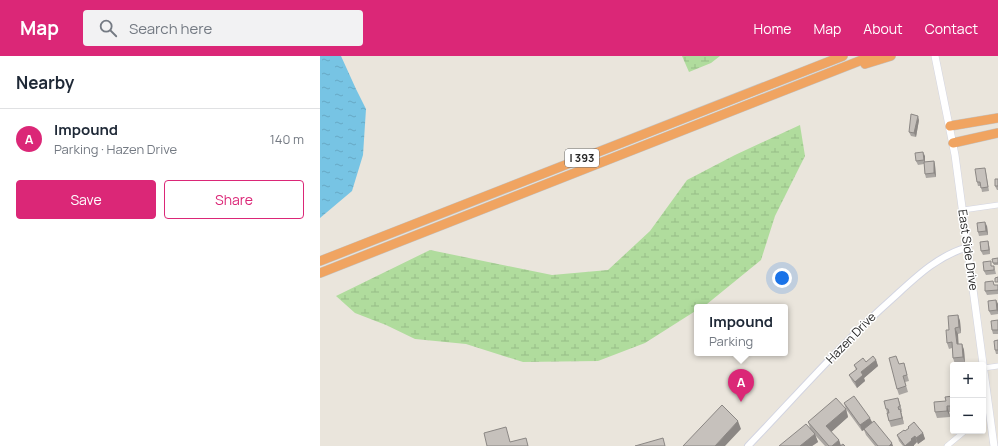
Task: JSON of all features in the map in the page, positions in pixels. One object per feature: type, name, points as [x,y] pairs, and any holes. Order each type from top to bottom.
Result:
[{"type":"highway","points":[[732,100],[826,56]]},
{"type":"highway","name":"I 393","points":[[320,261],[843,56]]},
{"type":"highway","name":"I 393","points":[[320,273],[872,56]]},
{"type":"highway","points":[[791,88],[891,56]]},
{"type":"highway","points":[[950,126],[998,118]]},
{"type":"highway","points":[[953,143],[998,132]]},
{"type":"main road","name":"East Side Drive","points":[[935,56],[953,143],[983,362]]},
{"type":"main road","name":"East Side Drive","points":[[986,398],[987,414],[994,446]]},
{"type":"street","points":[[963,210],[998,206]]},
{"type":"street","name":"Hazen Drive","points":[[748,446],[873,315],[931,265],[947,254],[968,247]]},
{"type":"street","points":[[986,368],[998,366]]},
{"type":"street","points":[[947,446],[961,434]]},
{"type":"green space","points":[[682,56],[720,56],[711,63],[689,72]]},
{"type":"green space","points":[[800,125],[805,156],[775,216],[761,260],[707,304],[694,304],[694,312],[645,343],[598,361],[523,362],[466,344],[415,339],[386,325],[355,313],[336,296],[430,250],[552,275],[608,270],[650,231],[687,180],[735,155]]},
{"type":"water","points":[[320,56],[341,56],[366,109],[363,155],[352,191],[320,218]]},
{"type":"building","points":[[911,114],[918,116],[914,133],[909,132]]},
{"type":"building","points":[[923,152],[924,160],[916,161],[915,153]]},
{"type":"building","points":[[934,161],[934,173],[925,174],[924,162]]},
{"type":"building","points":[[985,168],[988,187],[981,188],[980,182],[977,182],[975,169]]},
{"type":"building","points":[[995,179],[998,179],[998,186],[995,186]]},
{"type":"building","points":[[985,222],[986,231],[978,232],[977,223]]},
{"type":"building","points":[[988,241],[989,250],[981,251],[980,242]]},
{"type":"building","points":[[998,258],[998,263],[993,263],[992,259]]},
{"type":"building","points":[[991,261],[991,266],[994,266],[994,270],[984,271],[983,262]]},
{"type":"building","points":[[998,277],[998,282],[995,282],[995,278]]},
{"type":"building","points":[[993,281],[994,285],[998,285],[998,290],[985,291],[985,282]]},
{"type":"building","points":[[996,300],[997,310],[989,311],[988,301]]},
{"type":"building","points":[[958,315],[959,327],[955,328],[957,344],[962,344],[963,357],[953,358],[952,342],[947,343],[946,330],[949,330],[948,316]]},
{"type":"building","points":[[998,320],[998,330],[992,330],[991,321]]},
{"type":"building","points":[[998,340],[998,350],[995,350],[994,341]]},
{"type":"building","points":[[873,356],[876,360],[861,372],[863,375],[855,382],[849,375],[857,369],[854,365],[863,358],[866,362]]},
{"type":"building","points":[[896,356],[899,364],[904,363],[907,375],[903,376],[906,386],[897,389],[889,358]]},
{"type":"building","points":[[854,396],[870,418],[860,425],[844,403]]},
{"type":"building","points":[[950,396],[950,406],[947,406],[947,411],[935,412],[934,402],[946,401],[945,397]]},
{"type":"building","points":[[836,398],[846,409],[826,426],[839,440],[832,446],[829,446],[808,422]]},
{"type":"building","points":[[898,398],[900,406],[898,407],[902,418],[889,421],[887,413],[889,413],[888,409],[886,409],[884,401]]},
{"type":"building","points":[[722,405],[738,421],[715,446],[683,446]]},
{"type":"building","points":[[874,421],[892,443],[889,446],[878,446],[864,429]]},
{"type":"building","points":[[914,422],[923,433],[916,438],[915,436],[905,446],[897,435],[909,428],[908,427]]},
{"type":"building","points":[[806,424],[815,434],[800,446],[779,446]]},
{"type":"building","points":[[506,427],[510,442],[526,438],[528,446],[487,446],[484,433]]},
{"type":"building","points":[[663,438],[665,446],[635,446]]},
{"type":"place","name":"Impound","points":[[741,402]]}]
